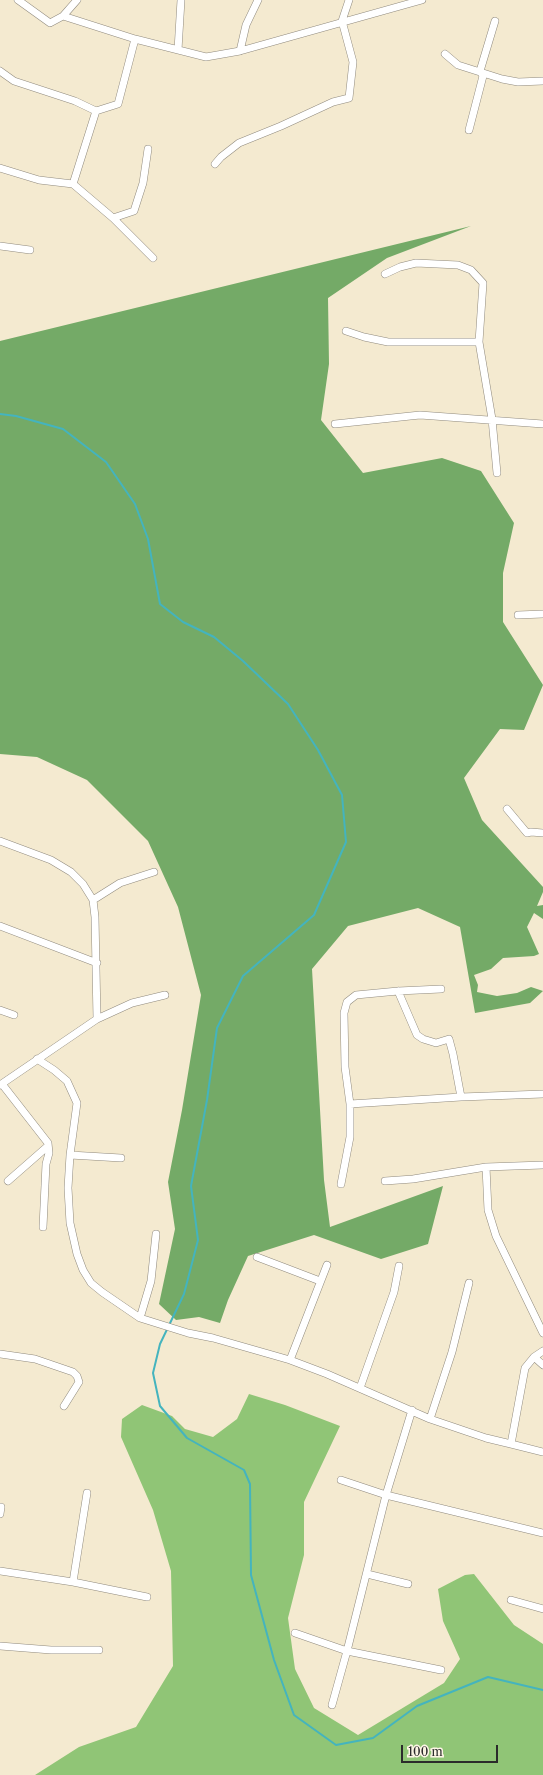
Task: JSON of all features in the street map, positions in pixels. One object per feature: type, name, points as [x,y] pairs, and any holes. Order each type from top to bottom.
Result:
[{"type":"street","points":[[18,0],[50,23],[63,16],[78,0]]},
{"type":"street","points":[[178,50],[181,0]]},
{"type":"street","points":[[240,51],[246,25],[258,0]]},
{"type":"street","points":[[215,164],[221,156],[239,143],[281,126],[333,102],[349,98],[353,62],[342,21],[349,0]]},
{"type":"street","points":[[63,16],[135,38],[206,57],[240,51],[342,21],[422,0]]},
{"type":"street","points":[[469,130],[482,76],[480,71],[495,21]]},
{"type":"street","points":[[0,71],[14,81],[74,101],[96,111],[118,104],[135,38]]},
{"type":"street","points":[[445,54],[458,65],[502,79],[518,82],[543,81]]},
{"type":"street","points":[[73,184],[96,111]]},
{"type":"street","points":[[113,218],[134,211],[143,183],[148,149]]},
{"type":"street","points":[[0,169],[39,180],[73,184],[113,218],[153,258]]},
{"type":"street","points":[[0,246],[30,250]]},
{"type":"street","points":[[386,274],[400,267],[416,263],[458,264],[471,270],[483,283],[479,342],[492,419],[497,473]]},
{"type":"street","points":[[346,331],[364,337],[388,342],[479,342]]},
{"type":"street","points":[[335,424],[420,415],[492,419],[543,424]]},
{"type":"street","points":[[518,615],[543,614]]},
{"type":"street","points":[[507,809],[528,833],[543,834]]},
{"type":"street","points":[[0,841],[52,860],[71,872],[83,884],[93,900],[97,1019]]},
{"type":"street","points":[[93,900],[120,882],[154,872]]},
{"type":"street","points":[[0,926],[96,963]]},
{"type":"street","points":[[341,1184],[350,1137],[350,1104],[345,1068],[344,1013],[347,1002],[356,995],[441,989]]},
{"type":"street","points":[[398,991],[418,1035],[423,1039],[436,1043],[449,1039],[454,1054],[461,1097]]},
{"type":"street","points":[[42,1227],[48,1143],[1,1085],[97,1019],[132,1003],[165,995]]},
{"type":"street","points":[[0,1010],[14,1015]]},
{"type":"street","points":[[37,1059],[68,1081],[77,1103],[70,1155],[68,1188],[70,1223],[77,1254],[83,1270],[91,1283],[102,1292],[140,1318],[174,1329],[213,1338],[290,1360],[430,1418],[486,1438],[543,1452]]},
{"type":"street","points":[[350,1104],[461,1097],[543,1094]]},
{"type":"street","points":[[8,1181],[48,1146]]},
{"type":"street","points":[[70,1155],[121,1158]]},
{"type":"street","points":[[385,1181],[413,1179],[486,1167],[543,1165]]},
{"type":"street","points":[[486,1167],[488,1210],[496,1236],[543,1333]]},
{"type":"street","points":[[140,1318],[151,1281],[156,1234]]},
{"type":"street","points":[[257,1257],[320,1281]]},
{"type":"street","points":[[290,1360],[327,1265]]},
{"type":"street","points":[[360,1388],[392,1298],[399,1266]]},
{"type":"street","points":[[430,1418],[452,1352],[469,1283]]},
{"type":"street","points":[[511,1444],[525,1368],[534,1357],[543,1351]]},
{"type":"street","points":[[0,1354],[34,1359],[73,1372],[80,1382],[64,1406]]},
{"type":"street","points":[[534,1357],[543,1365]]},
{"type":"street","points":[[332,1704],[367,1574],[386,1495],[412,1410]]},
{"type":"street","points":[[341,1480],[386,1495],[543,1533]]},
{"type":"street","points":[[73,1582],[87,1493]]},
{"type":"street","points":[[0,1570],[73,1582],[147,1597]]},
{"type":"street","points":[[367,1574],[408,1584]]},
{"type":"street","points":[[511,1600],[543,1610]]},
{"type":"street","points":[[295,1633],[347,1651],[441,1670]]},
{"type":"street","points":[[0,1646],[51,1650],[99,1650]]},
{"type":"green space","points":[[471,226],[387,258],[328,298],[329,364],[321,420],[363,473],[442,458],[481,471],[514,523],[503,573],[503,622],[543,685],[524,730],[500,729],[464,778],[482,820],[543,887],[543,892],[537,906],[543,905],[543,919],[534,913],[527,927],[539,954],[534,956],[503,958],[491,969],[474,975],[478,985],[477,992],[497,996],[517,993],[531,987],[543,991],[530,1003],[475,1013],[460,927],[418,908],[348,926],[312,969],[324,1180],[330,1227],[443,1186],[428,1244],[381,1259],[314,1235],[248,1256],[228,1300],[220,1323],[199,1317],[176,1320],[159,1304],[175,1229],[168,1182],[182,1110],[201,995],[178,907],[148,841],[87,780],[37,757],[0,754],[0,341]]},
{"type":"green space","points":[[249,1394],[285,1405],[340,1426],[304,1502],[304,1555],[288,1618],[295,1669],[314,1708],[358,1735],[444,1683],[460,1659],[443,1621],[438,1589],[465,1575],[474,1574],[514,1625],[543,1644],[543,1775],[35,1775],[79,1747],[136,1727],[173,1666],[171,1571],[153,1510],[121,1437],[122,1419],[142,1405],[172,1416],[185,1429],[213,1437],[237,1419]]},
{"type":"waterway","points":[[0,414],[16,416],[63,429],[106,462],[135,504],[148,539],[160,604],[183,622],[214,637],[243,661],[288,704],[318,750],[342,795],[346,842],[314,915],[243,976],[217,1028],[207,1100],[191,1186],[198,1240],[184,1294],[160,1344],[153,1373],[160,1406],[187,1438],[244,1470],[250,1484],[251,1575],[274,1660],[294,1715],[336,1745],[373,1738],[417,1706],[488,1677],[543,1690]]}]
